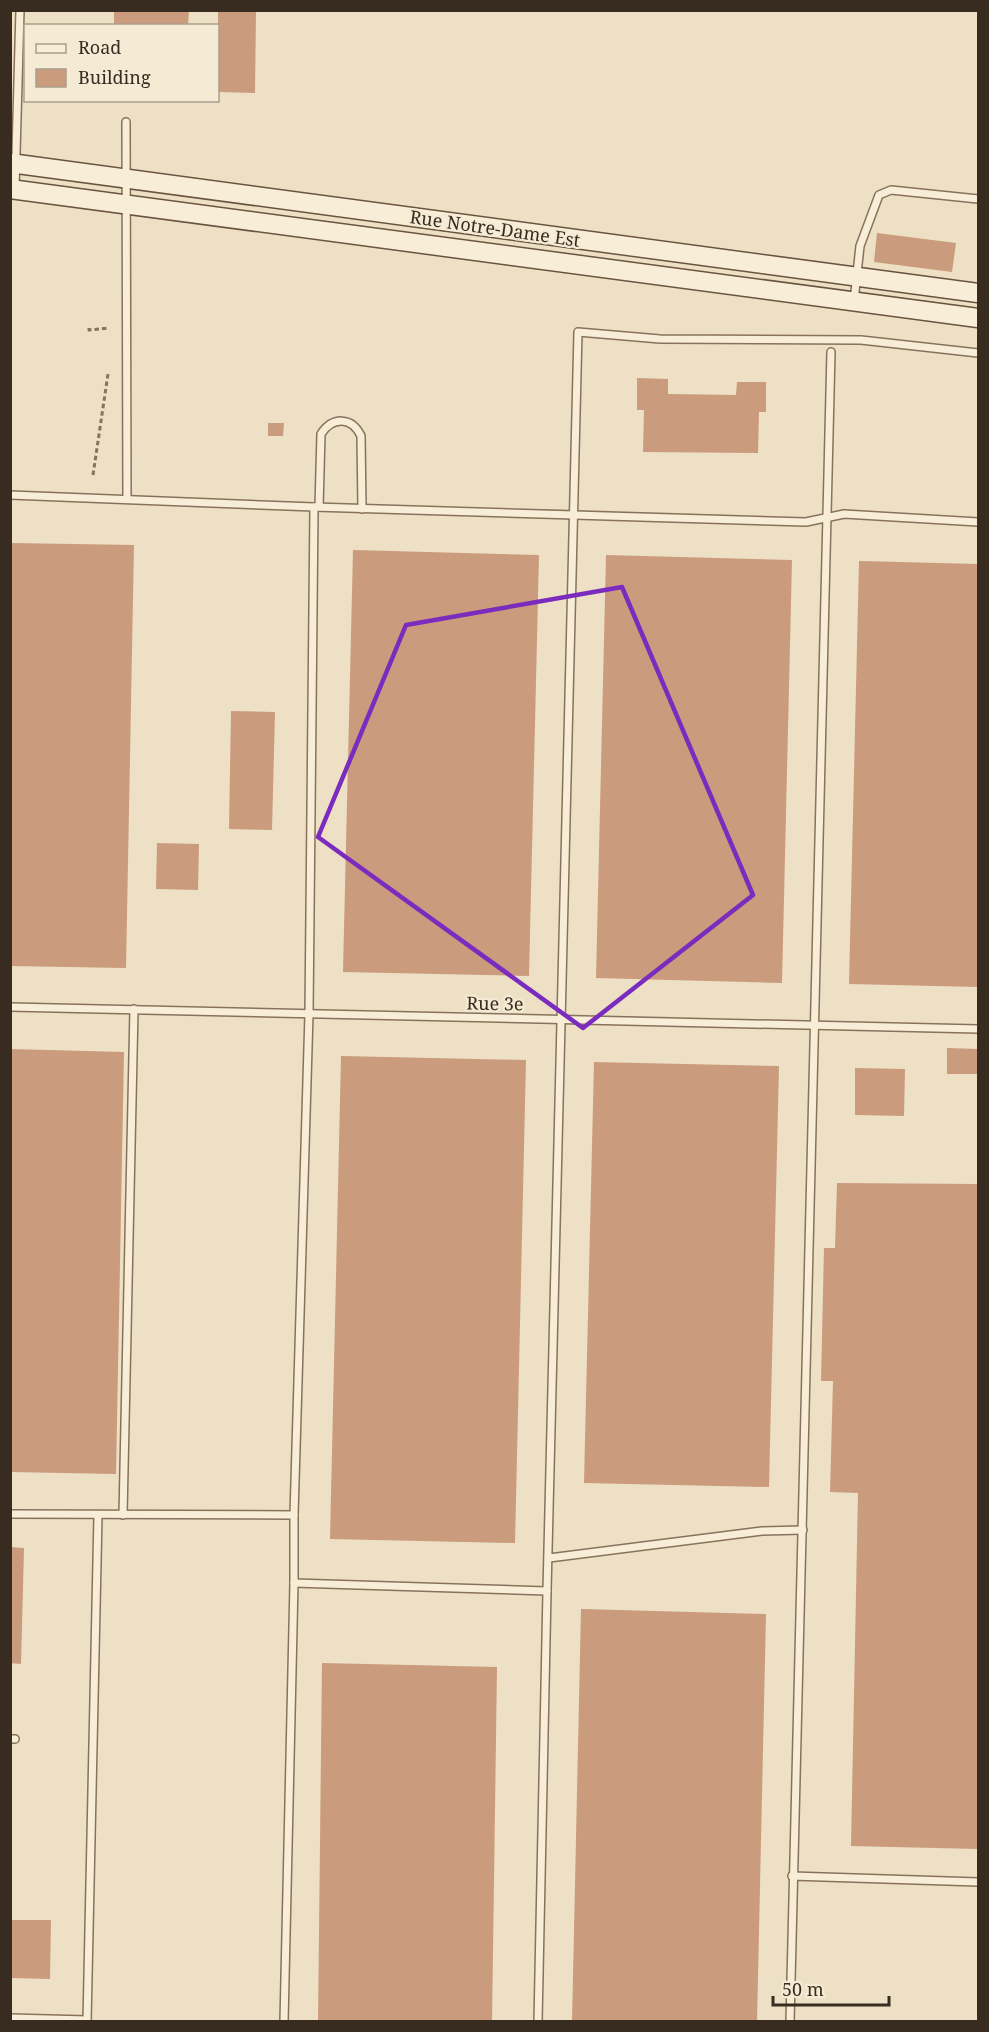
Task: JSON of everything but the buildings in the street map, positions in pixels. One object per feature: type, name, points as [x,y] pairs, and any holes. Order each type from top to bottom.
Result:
[{"type":"main road","name":"Rue Notre-Dame Est","points":[[13,163],[978,293]]},
{"type":"main road","name":"Rue Notre-Dame Est","points":[[13,189],[978,318]]},
{"type":"lane","points":[[13,189],[20,10]]},
{"type":"lane","points":[[126,122],[127,499]]},
{"type":"lane","points":[[854,301],[860,246],[879,195],[891,190],[978,199]]},
{"type":"lane","points":[[538,2022],[578,332],[660,339],[861,340],[978,353]]},
{"type":"lane","points":[[790,2022],[831,352]]},
{"type":"lane","points":[[284,2022],[294,1515],[309,1014],[316,507],[321,434],[326,427],[341,421],[357,427],[361,436],[362,508]]},
{"type":"lane","points":[[10,495],[806,522],[844,514],[978,522]]},
{"type":"lane","name":"Rue 3e","points":[[10,1007],[978,1029]]},
{"type":"lane","points":[[123,1515],[134,1009]]},
{"type":"lane","points":[[10,1514],[294,1515]]},
{"type":"lane","points":[[10,2018],[87,2021],[98,1515]]},
{"type":"lane","points":[[549,1558],[762,1531],[803,1530]]},
{"type":"lane","points":[[294,1583],[547,1591]]},
{"type":"lane","points":[[792,1876],[978,1882]]},
{"type":"path","points":[[89,328],[88,330],[109,328]]},
{"type":"path","points":[[93,475],[108,374]]},
{"type":"highlighted area","points":[[622,587],[753,895],[583,1028],[318,837],[406,625]]}]
